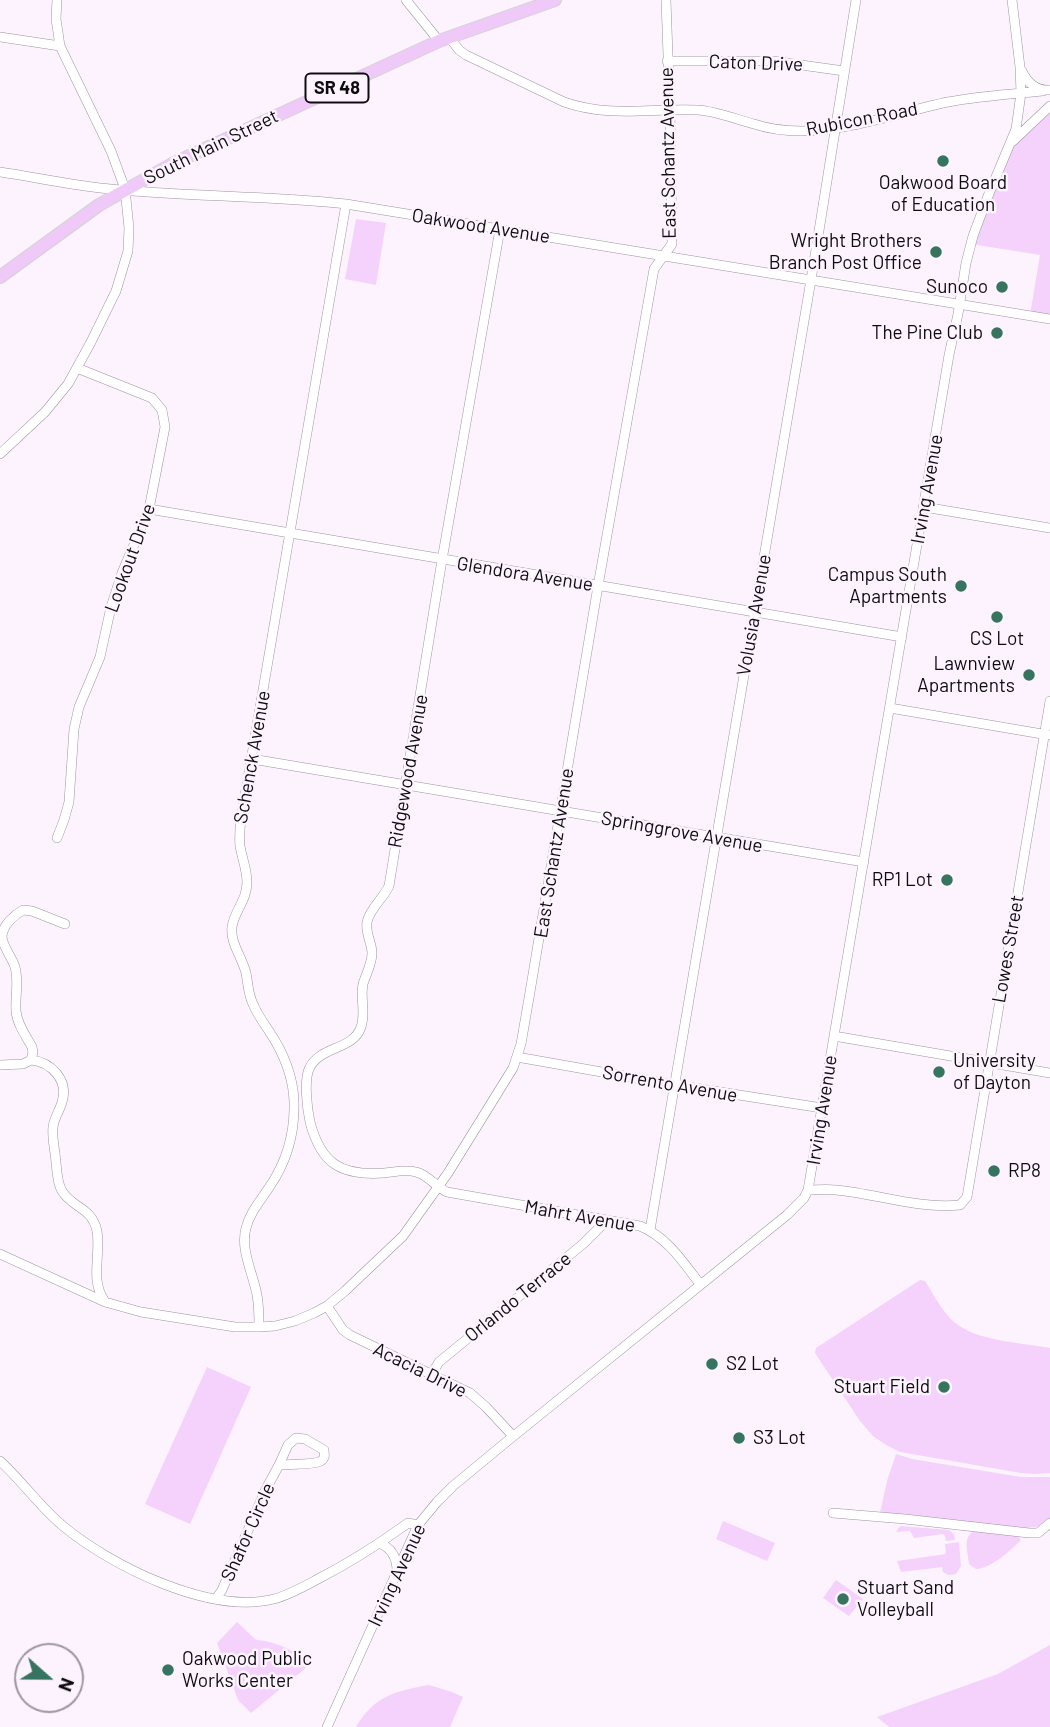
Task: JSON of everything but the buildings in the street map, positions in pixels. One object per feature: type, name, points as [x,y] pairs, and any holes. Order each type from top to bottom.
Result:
[{"type":"main road","name":"South Main Street","points":[[0,277],[66,228],[125,190],[174,163],[444,39],[555,0]]},
{"type":"street","points":[[0,454],[49,408],[62,392],[117,291],[127,260],[129,228],[125,190],[111,150],[60,46],[56,19],[57,0]]},
{"type":"street","name":"Rubicon Road","points":[[406,0],[444,39],[466,55],[580,107],[616,112],[709,111],[767,128],[803,131],[866,122],[949,102],[1047,90]]},
{"type":"street","name":"East Schantz Avenue","points":[[0,1254],[105,1302],[141,1312],[235,1327],[275,1326],[295,1321],[327,1306],[345,1292],[403,1236],[481,1121],[517,1057],[654,269],[672,244],[666,0]]},
{"type":"street","name":"Volusia Avenue","points":[[650,1230],[856,0]]},
{"type":"street","points":[[1011,143],[1021,94],[1012,0]]},
{"type":"street","points":[[0,37],[60,46]]},
{"type":"street","name":"Caton Drive","points":[[667,61],[793,62],[844,71]]},
{"type":"street","name":"Rubicon Road","points":[[1020,67],[1027,81],[1047,90]]},
{"type":"street","points":[[1011,143],[1050,106]]},
{"type":"street","name":"Irving Avenue","points":[[327,1727],[418,1525],[438,1502],[453,1486],[513,1436],[787,1215],[808,1190],[966,263],[988,196],[1011,143]]},
{"type":"street","name":"Oakwood Avenue","points":[[0,173],[99,188],[280,198],[346,205],[1050,318]]},
{"type":"street","name":"Schenck Avenue","points":[[259,1327],[257,1296],[244,1239],[250,1214],[281,1168],[294,1119],[292,1082],[279,1048],[251,1001],[242,960],[232,939],[233,922],[242,905],[247,886],[239,834],[346,205]]},
{"type":"street","name":"Ridgewood Avenue","points":[[292,1082],[308,1071],[318,1056],[353,1039],[361,1027],[363,986],[372,951],[366,924],[388,886],[500,229]]},
{"type":"street","name":"Lookout Drive","points":[[57,838],[69,802],[73,740],[79,708],[100,657],[122,573],[149,509],[165,427],[162,410],[145,393],[77,368]]},
{"type":"street","points":[[924,507],[1050,528]]},
{"type":"street","name":"Glendora Avenue","points":[[149,509],[902,637]]},
{"type":"street","name":"Lowes Street","points":[[808,1190],[834,1190],[943,1207],[960,1205],[967,1197],[1048,735],[1050,701]]},
{"type":"street","points":[[890,708],[1048,735]]},
{"type":"street","name":"Springgrove Avenue","points":[[252,759],[864,862]]},
{"type":"street","points":[[31,1060],[32,1047],[18,1021],[16,1011],[15,965],[2,935],[10,920],[23,910],[65,924]]},
{"type":"street","points":[[834,1036],[1050,1073]]},
{"type":"street","name":"Sorrento Avenue","points":[[517,1057],[822,1108]]},
{"type":"street","points":[[0,1065],[23,1064],[31,1060],[48,1065],[61,1080],[64,1096],[53,1125],[59,1186],[68,1199],[85,1210],[96,1226],[98,1287],[105,1302]]},
{"type":"street","points":[[308,1071],[308,1115],[318,1144],[332,1162],[346,1171],[356,1173],[415,1171],[438,1187]]},
{"type":"street","name":"Mahrt Avenue","points":[[438,1187],[447,1192],[640,1226],[662,1238],[701,1284]]},
{"type":"street","name":"Orlando Terrace","points":[[431,1375],[448,1354],[583,1244],[607,1220]]},
{"type":"street","name":"Acacia Drive","points":[[327,1306],[349,1335],[475,1397],[513,1436]]},
{"type":"street","name":"Shafor Circle","points":[[216,1599],[222,1590],[266,1489],[288,1446],[296,1438],[324,1450],[322,1460],[279,1465]]},
{"type":"street","points":[[0,1461],[61,1525],[107,1557],[139,1573],[216,1599],[247,1602],[276,1598],[304,1587],[379,1544],[408,1523],[418,1525]]},
{"type":"street","points":[[833,1513],[905,1518],[1029,1533],[1038,1533],[1050,1523]]},
{"type":"street","points":[[379,1544],[387,1547],[395,1557],[397,1574]]},
{"type":"shaded area","points":[[1050,106],[1050,319],[1030,315],[1040,255],[971,244],[1011,143]]},
{"type":"shaded area","points":[[356,219],[386,223],[376,285],[345,279]]},
{"type":"shaded area","name":"Stuart Field","points":[[920,1280],[925,1281],[946,1313],[963,1328],[1000,1340],[1050,1348],[1050,1473],[1021,1473],[900,1452],[873,1436],[860,1421],[815,1353],[816,1348]]},
{"type":"shaded area","points":[[207,1367],[251,1387],[190,1524],[145,1504]]},
{"type":"shaded area","points":[[896,1454],[1021,1477],[1050,1477],[1050,1519],[1037,1527],[1026,1528],[880,1513]]},
{"type":"shaded area","points":[[723,1521],[775,1543],[767,1561],[716,1539]]},
{"type":"shaded area","points":[[900,1526],[949,1530],[954,1534],[955,1540],[946,1541],[943,1534],[914,1538],[910,1531],[896,1532]]},
{"type":"shaded area","points":[[974,1531],[1018,1535],[1021,1540],[994,1562],[976,1569],[969,1564],[967,1546],[968,1537]]},
{"type":"shaded area","points":[[959,1542],[961,1566],[956,1574],[948,1575],[943,1572],[942,1567],[901,1572],[897,1561],[946,1554],[945,1544]]},
{"type":"shaded area","name":"Stuart Sand Volleyball","points":[[836,1580],[863,1599],[849,1616],[823,1598]]},
{"type":"shaded area","points":[[237,1622],[256,1640],[278,1645],[313,1662],[251,1713],[238,1700],[217,1643]]},
{"type":"shaded area","points":[[1050,1645],[1050,1727],[889,1727],[877,1717],[998,1674]]},
{"type":"shaded area","points":[[429,1685],[463,1697],[450,1727],[356,1727],[370,1708],[386,1697]]},
{"type":"place","name":"Oakwood Board of Education","points":[[943,161]]},
{"type":"place","name":"Wright Brothers Branch Post Office","points":[[936,252]]},
{"type":"place","name":"Sunoco","points":[[1002,287]]},
{"type":"place","name":"The Pine Club","points":[[997,333]]},
{"type":"place","name":"Campus South Apartments","points":[[961,586]]},
{"type":"place","name":"CS Lot","points":[[997,617]]},
{"type":"place","name":"Lawnview Apartments","points":[[1029,675]]},
{"type":"place","name":"RP1 Lot","points":[[947,880]]},
{"type":"place","name":"University of Dayton","points":[[939,1072]]},
{"type":"place","name":"RP8","points":[[994,1171]]},
{"type":"place","name":"S2 Lot","points":[[712,1364]]},
{"type":"place","name":"Stuart Field","points":[[944,1387]]},
{"type":"place","name":"S3 Lot","points":[[739,1438]]},
{"type":"place","name":"Stuart Sand Volleyball","points":[[843,1599]]},
{"type":"place","name":"Oakwood Public Works Center","points":[[168,1670]]}]
